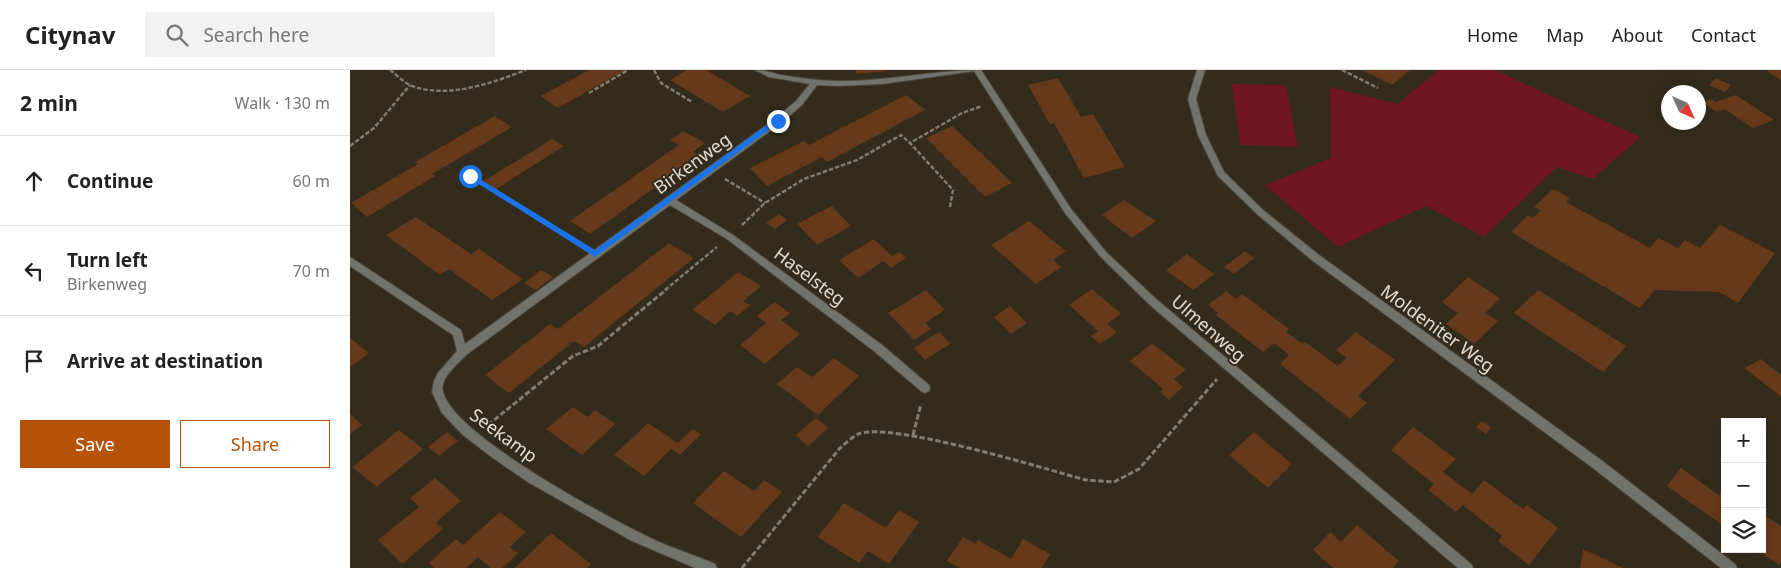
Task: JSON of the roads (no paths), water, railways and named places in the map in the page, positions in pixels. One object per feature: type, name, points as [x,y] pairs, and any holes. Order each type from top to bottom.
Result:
[{"type":"street","points":[[759,70],[767,74],[814,84],[851,85],[971,70]]},
{"type":"street","name":"Ulmenweg","points":[[977,70],[1068,211],[1103,254],[1153,302],[1467,568]]},
{"type":"street","name":"Moldeniter Weg","points":[[1201,70],[1192,99],[1202,135],[1221,174],[1260,212],[1316,258],[1597,464],[1731,568]]},
{"type":"street","name":"Birkenweg","points":[[462,352],[778,121],[799,103],[814,84]]},
{"type":"street","name":"Haselsteg","points":[[669,200],[730,237],[878,348],[925,388]]},
{"type":"street","points":[[350,260],[457,333],[462,352]]},
{"type":"street","name":"Seekamp","points":[[462,352],[438,382],[437,394],[447,412],[472,438],[561,495],[653,545],[711,568]]}]
